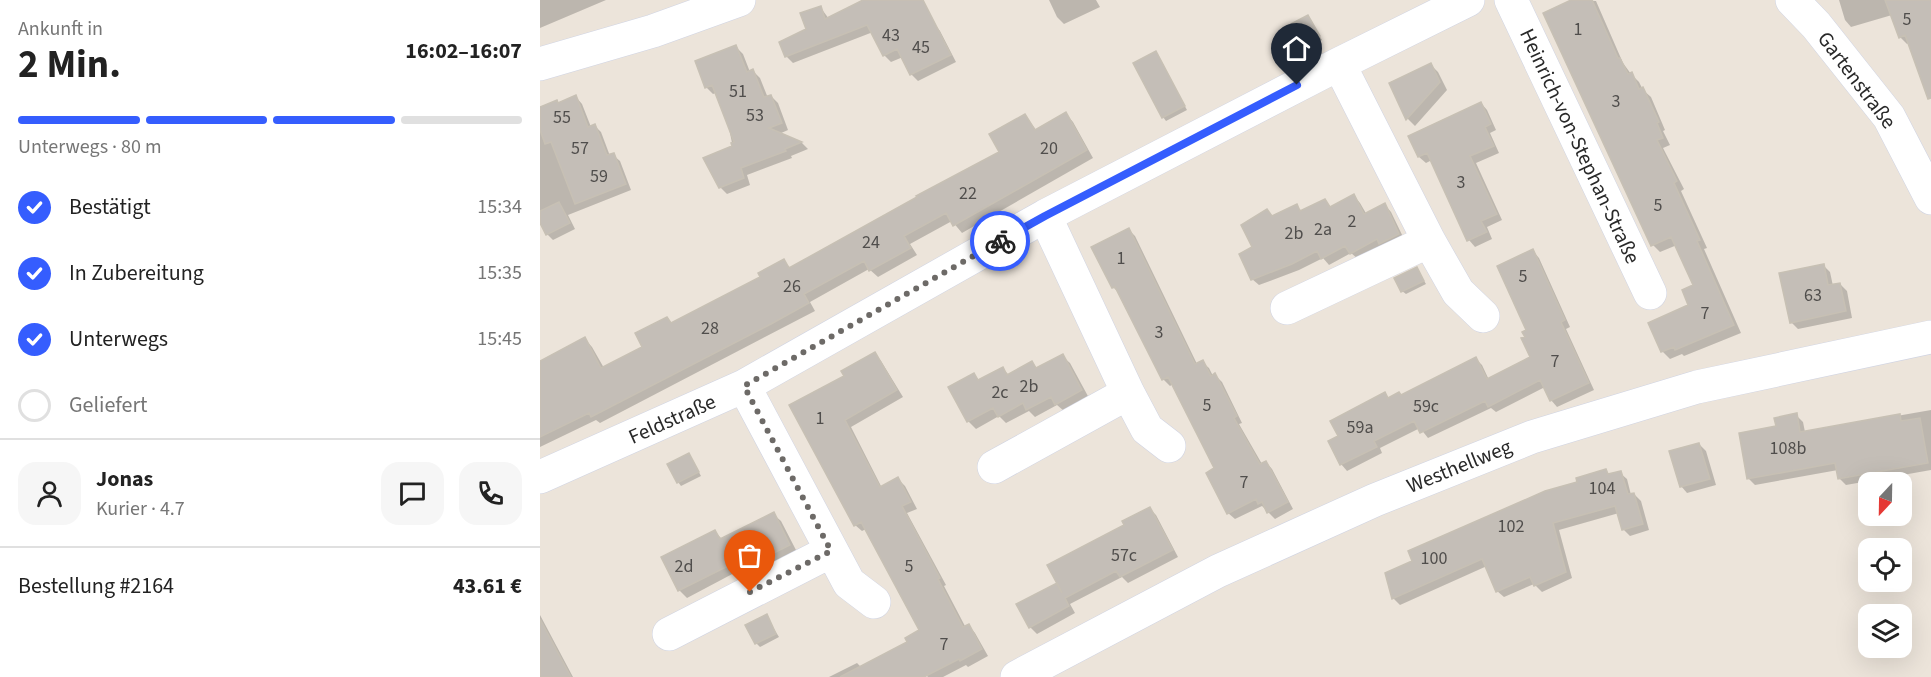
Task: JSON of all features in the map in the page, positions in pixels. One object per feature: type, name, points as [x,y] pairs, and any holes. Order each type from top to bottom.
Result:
[{"type":"street","name":"Feldstraße","points":[[540,477],[744,386],[1045,216],[1468,0]]},
{"type":"street","name":"Heinrich-von-Stephan-Straße","points":[[1511,0],[1650,293]]},
{"type":"street","name":"Gartenstraße","points":[[1792,0],[1816,25],[1889,117],[1931,198]]},
{"type":"street","points":[[540,64],[653,32],[719,4]]},
{"type":"street","points":[[1339,64],[1458,292],[1483,316]]},
{"type":"street","points":[[1045,216],[1128,393],[1148,429],[1169,446]]},
{"type":"street","points":[[1287,308],[1430,241]]},
{"type":"street","name":"Westhellweg","points":[[1017,677],[1218,571],[1375,500],[1532,437],[1697,387],[1931,337]]},
{"type":"street","points":[[744,386],[849,583],[874,602]]},
{"type":"street","points":[[994,466],[1128,393]]},
{"type":"street","points":[[669,634],[831,551]]},
{"type":"building","points":[[863,0],[923,0],[951,55],[910,75],[897,49],[883,56],[867,25],[785,57],[779,42],[806,29],[800,13],[821,6],[825,19]]},
{"type":"building","points":[[1571,0],[1592,0],[1618,58],[1628,74],[1632,72],[1639,89],[1643,87],[1659,122],[1657,123],[1663,138],[1657,140],[1677,181],[1674,183],[1734,325],[1675,350],[1674,347],[1661,352],[1648,323],[1688,305],[1682,290],[1693,285],[1671,237],[1651,246],[1543,13]]},
{"type":"building","points":[[1885,0],[1931,0],[1931,98],[1928,99],[1905,35],[1899,38]]},
{"type":"building","points":[[1308,15],[1320,36],[1297,48],[1285,27]]},
{"type":"building","points":[[736,45],[747,72],[753,69],[764,97],[771,95],[782,123],[769,128],[802,142],[785,149],[786,151],[741,168],[744,178],[719,188],[703,158],[732,146],[731,143],[734,142],[712,85],[705,88],[695,61]]},
{"type":"building","points":[[1156,51],[1185,106],[1162,118],[1133,63]]},
{"type":"building","points":[[1431,63],[1440,82],[1406,120],[1389,83]]},
{"type":"building","points":[[576,95],[588,127],[595,124],[607,155],[614,153],[626,184],[575,204],[551,142],[545,144],[540,130],[540,107],[557,100],[558,103]]},
{"type":"building","points":[[1481,102],[1491,124],[1485,127],[1494,146],[1470,156],[1497,214],[1481,221],[1487,232],[1467,241],[1427,153],[1418,157],[1408,136]]},
{"type":"building","points":[[1066,112],[1087,150],[953,226],[946,213],[904,236],[911,248],[869,271],[864,261],[804,294],[809,303],[771,324],[591,417],[589,413],[540,437],[540,361],[585,337],[601,368],[642,347],[635,333],[667,317],[671,323],[760,277],[758,273],[784,259],[789,268],[999,152],[989,134],[1025,114],[1035,130]]},
{"type":"building","points":[[1354,194],[1364,214],[1385,203],[1399,234],[1379,244],[1377,239],[1350,254],[1345,246],[1321,259],[1317,251],[1292,264],[1251,280],[1239,254],[1252,247],[1241,225],[1267,209],[1272,216],[1297,204],[1300,211],[1325,199],[1330,207]]},
{"type":"building","points":[[559,202],[570,223],[546,235],[540,223],[540,211]]},
{"type":"building","points":[[1129,228],[1195,364],[1203,360],[1211,376],[1215,373],[1237,416],[1234,418],[1260,464],[1266,461],[1288,502],[1267,513],[1262,502],[1258,504],[1256,499],[1227,514],[1206,473],[1214,468],[1168,377],[1162,380],[1115,287],[1112,288],[1091,247]]},
{"type":"building","points":[[1533,249],[1565,320],[1561,322],[1589,383],[1550,401],[1540,380],[1488,407],[1485,401],[1420,433],[1414,421],[1374,441],[1377,447],[1340,465],[1328,441],[1338,436],[1330,421],[1385,392],[1388,398],[1399,392],[1401,395],[1476,357],[1487,379],[1530,357],[1521,338],[1525,337],[1522,332],[1526,330],[1497,266]]},
{"type":"building","points":[[1824,264],[1828,285],[1840,283],[1846,311],[1790,323],[1779,273]]},
{"type":"building","points":[[1417,267],[1424,281],[1401,292],[1394,278]]},
{"type":"building","points":[[875,352],[897,390],[845,420],[880,487],[898,477],[911,502],[902,506],[963,627],[969,624],[982,649],[924,677],[840,677],[907,642],[905,638],[919,630],[861,522],[854,526],[789,405],[844,376],[841,371]]},
{"type":"building","points":[[1063,354],[1082,390],[1055,405],[1051,397],[1026,410],[1023,403],[998,417],[993,408],[967,422],[948,387],[974,373],[978,380],[1003,367],[1007,375],[1032,361],[1036,368]]},
{"type":"building","points":[[1797,413],[1800,432],[1900,414],[1901,421],[1920,418],[1928,463],[1877,472],[1858,472],[1858,475],[1838,479],[1835,463],[1747,479],[1739,433],[1776,426],[1774,418]]},
{"type":"building","points":[[1699,443],[1710,479],[1680,487],[1669,451]]},
{"type":"building","points":[[689,453],[699,472],[677,483],[667,464]]},
{"type":"building","points":[[1606,469],[1608,474],[1621,471],[1628,494],[1634,493],[1643,524],[1622,530],[1615,506],[1553,523],[1566,572],[1534,586],[1530,577],[1496,592],[1482,559],[1392,599],[1385,573],[1412,561],[1408,551],[1545,491],[1577,482],[1576,478]]},
{"type":"building","points":[[1150,507],[1173,550],[1120,577],[1116,571],[1065,598],[1069,606],[1029,628],[1016,604],[1057,583],[1047,565],[1124,525],[1122,521]]},
{"type":"building","points":[[774,512],[790,545],[736,572],[732,564],[678,591],[661,557],[715,530],[720,539]]},
{"type":"building","points":[[767,614],[776,634],[755,644],[745,625]]},
{"type":"building","points":[[540,619],[571,677],[540,677]]},
{"type":"way so far","points":[[750,592],[831,551],[744,386],[1000,241]]},
{"type":"route","points":[[1000,241],[1297,85]]}]
